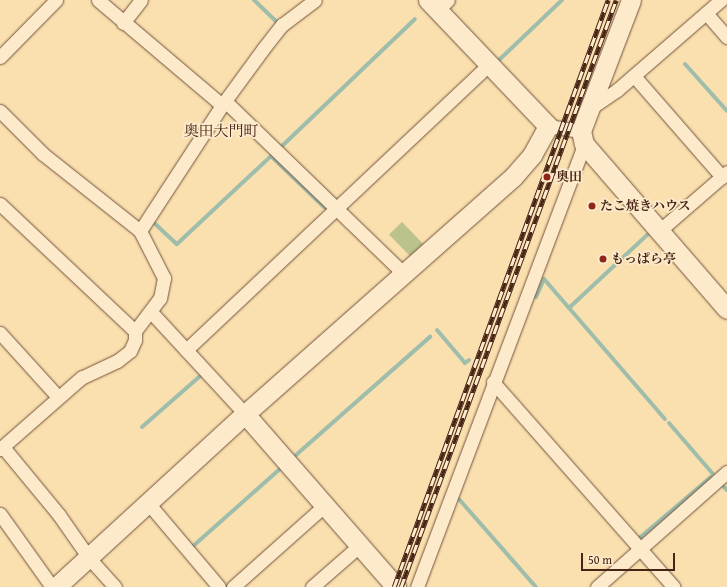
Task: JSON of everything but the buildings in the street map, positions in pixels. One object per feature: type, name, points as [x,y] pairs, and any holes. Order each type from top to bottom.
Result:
[{"type":"street","points":[[3,49],[56,0]]},
{"type":"street","points":[[98,0],[123,23],[223,103],[336,208],[404,274]]},
{"type":"street","points":[[123,23],[141,0]]},
{"type":"street","points":[[417,587],[583,137],[592,107],[631,0]]},
{"type":"street","points":[[592,107],[634,76],[721,0]]},
{"type":"street","points":[[140,230],[223,103],[282,25],[307,2]]},
{"type":"street","points":[[438,3],[489,64],[548,126],[583,137],[659,231],[727,309]]},
{"type":"street","points":[[706,13],[727,37]]},
{"type":"street","points":[[186,350],[489,64]]},
{"type":"street","points":[[634,76],[724,175],[659,231]]},
{"type":"street","points":[[0,110],[43,154],[140,230],[164,278],[164,288],[151,312],[135,331],[135,340],[130,351],[117,361],[82,377],[1,448],[59,515],[89,558],[115,587]]},
{"type":"street","points":[[56,587],[245,414],[513,177],[532,155],[548,126]]},
{"type":"street","points":[[0,204],[135,331]]},
{"type":"street","points":[[151,312],[245,414],[359,546],[388,584]]},
{"type":"street","points":[[0,333],[58,398]]},
{"type":"street","points":[[493,382],[674,587]]},
{"type":"street","points":[[596,587],[727,472]]},
{"type":"street","points":[[148,503],[219,587]]},
{"type":"street","points":[[233,587],[324,506]]},
{"type":"street","points":[[0,514],[52,587]]},
{"type":"street","points":[[312,587],[359,546]]},
{"type":"green space","points":[[402,222],[424,245],[411,258],[389,235]]},
{"type":"waterway","points":[[254,0],[277,22]]},
{"type":"waterway","points":[[499,60],[562,0]]},
{"type":"waterway","points":[[281,147],[415,19]]},
{"type":"waterway","points":[[685,64],[727,111]]},
{"type":"waterway","points":[[152,221],[177,244],[271,156],[324,207]]},
{"type":"waterway","points":[[569,308],[647,235]]},
{"type":"waterway","points":[[536,297],[544,279],[665,419]]},
{"type":"waterway","points":[[437,330],[465,363],[469,360]]},
{"type":"waterway","points":[[296,455],[430,337]]},
{"type":"waterway","points":[[142,427],[200,376]]},
{"type":"waterway","points":[[669,423],[713,474]]},
{"type":"waterway","points":[[192,547],[281,468]]},
{"type":"waterway","points":[[637,540],[711,477]]},
{"type":"waterway","points":[[723,486],[727,490]]},
{"type":"waterway","points":[[458,498],[536,587]]},
{"type":"railway","points":[[394,587],[608,0]]},
{"type":"railway","points":[[401,587],[616,0]]},
{"type":"place","name":"奥田","points":[[547,177]]},
{"type":"place","name":"たこ焼きハウス","points":[[592,206]]},
{"type":"place","name":"もっぱら亭","points":[[603,259]]},
{"type":"district","name":"奥田大門町","points":[[221,131]]}]
